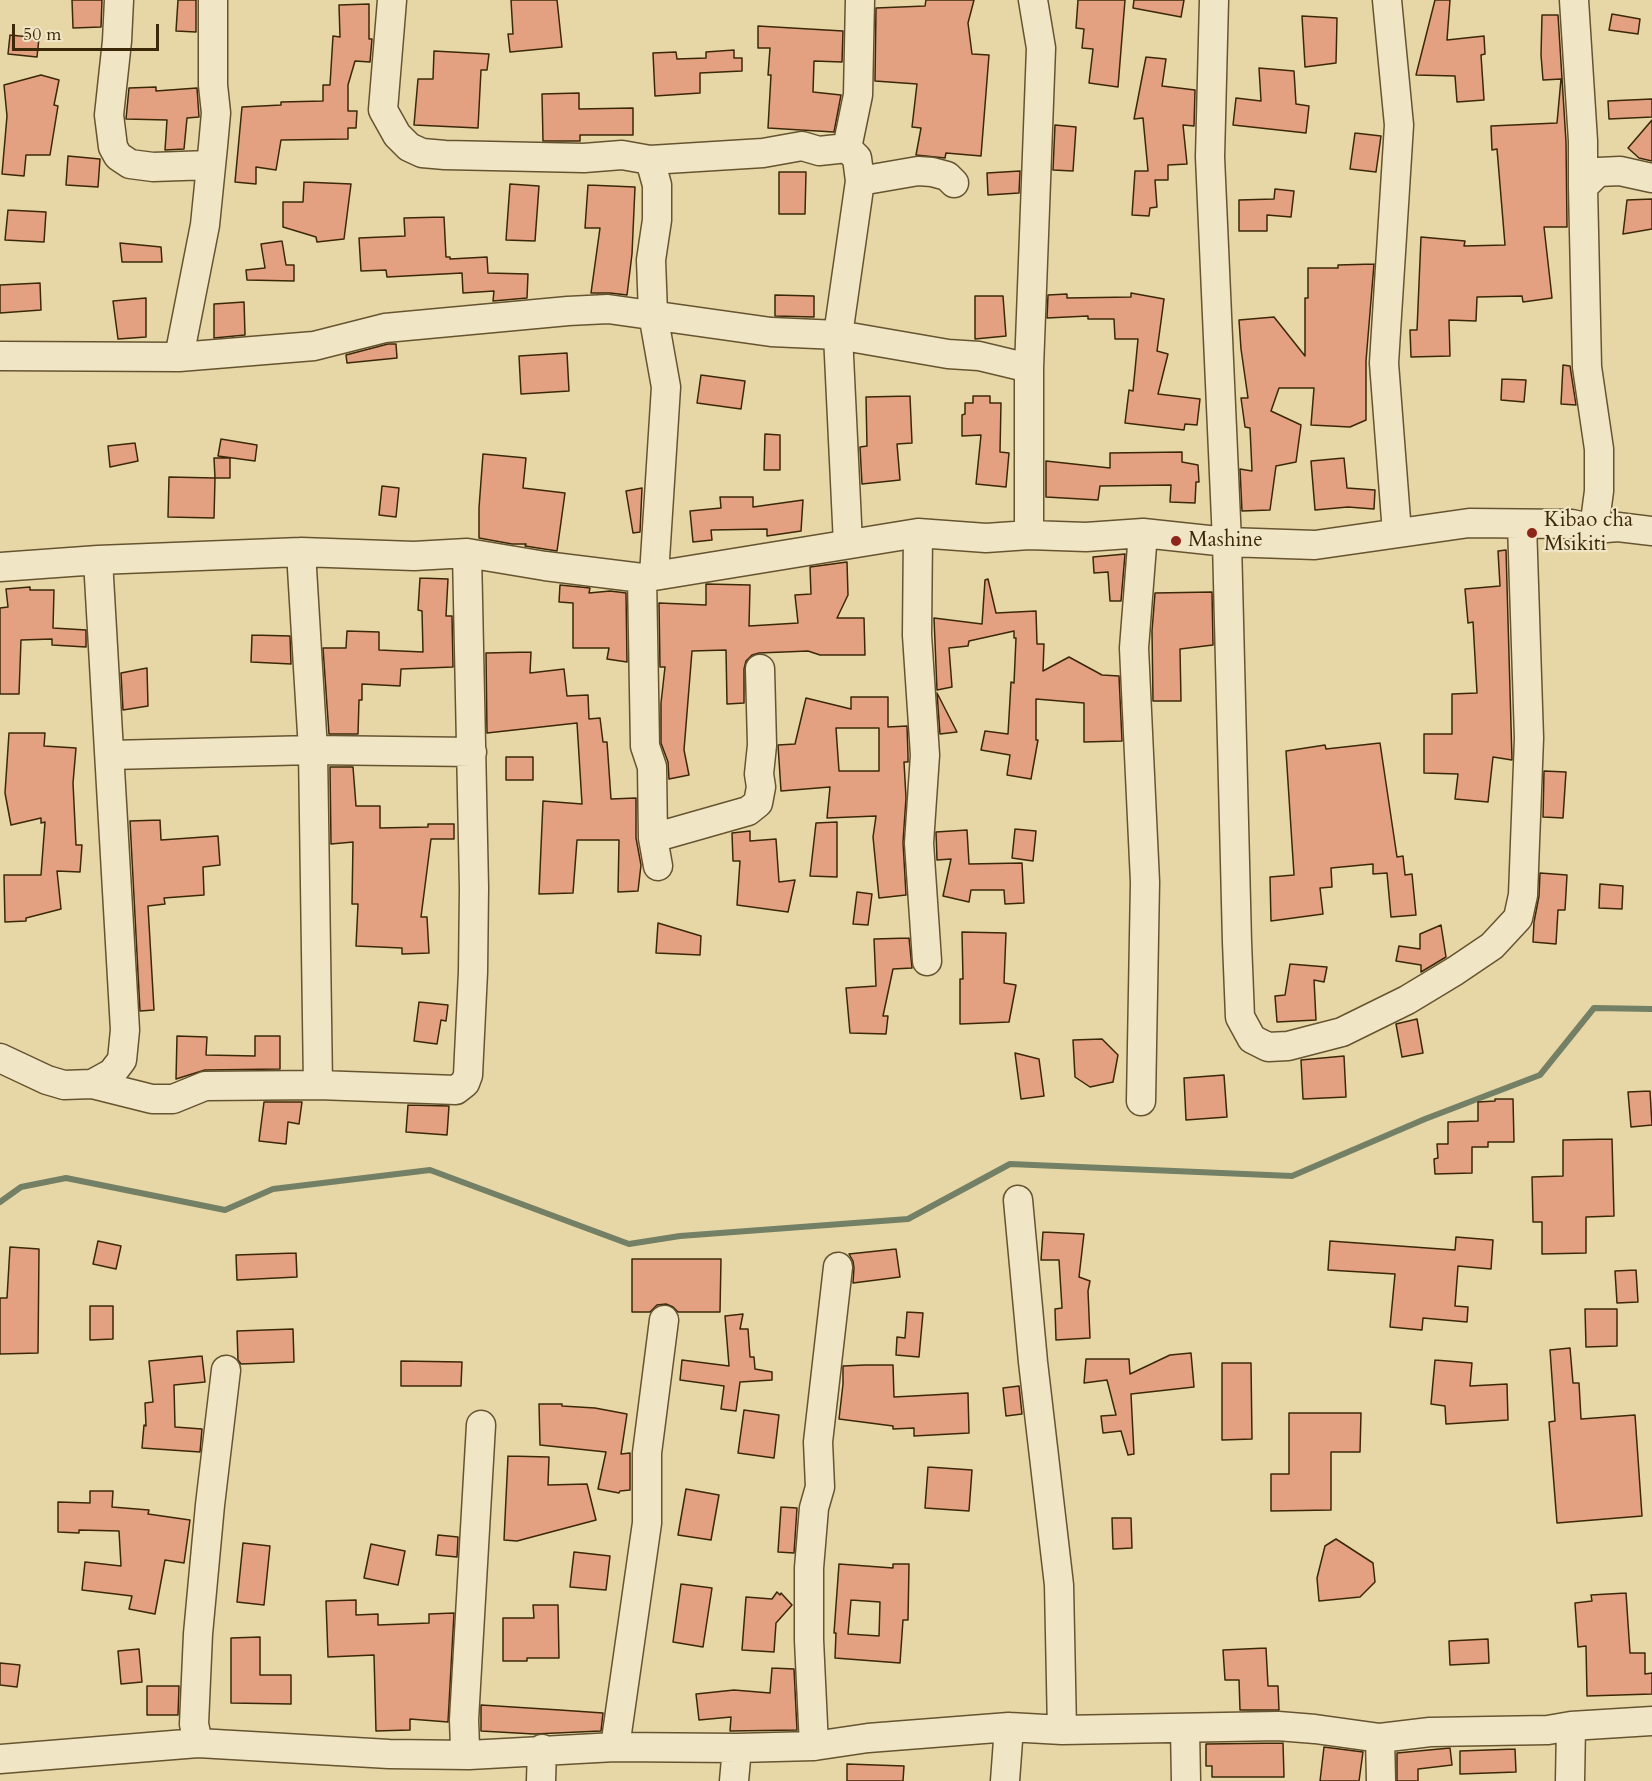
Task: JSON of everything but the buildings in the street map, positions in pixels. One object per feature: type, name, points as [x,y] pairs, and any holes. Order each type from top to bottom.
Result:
[{"type":"street","points":[[119,0],[109,115],[113,147],[118,156],[130,164],[153,167],[210,165]]},
{"type":"street","points":[[179,357],[205,225],[216,113],[213,85],[213,0]]},
{"type":"street","points":[[392,0],[383,110],[397,135],[409,147],[422,153],[584,158],[622,155],[650,160],[763,153],[802,146],[819,151],[847,148]]},
{"type":"street","points":[[847,148],[858,95],[860,0]]},
{"type":"street","points":[[1029,535],[1029,368],[1041,48],[1033,0]]},
{"type":"street","points":[[1214,0],[1210,157],[1227,542],[1237,942],[1240,1017],[1252,1039],[1268,1047],[1288,1046],[1342,1032],[1407,1000],[1492,946],[1518,918],[1523,885],[1529,738],[1522,524]]},
{"type":"street","points":[[1387,0],[1399,125],[1384,363],[1397,533]]},
{"type":"street","points":[[1574,0],[1581,97],[1587,367],[1599,449],[1599,491],[1594,529]]},
{"type":"street","points":[[847,148],[857,158],[860,181],[838,335],[848,544]]},
{"type":"street","points":[[650,160],[657,185],[657,220],[651,260],[653,314],[666,387],[648,576],[645,746],[652,767],[653,838],[658,866]]},
{"type":"street","points":[[860,181],[918,171],[948,176],[954,183]]},
{"type":"street","points":[[1583,187],[1598,172],[1620,171],[1652,178]]},
{"type":"street","points":[[0,356],[179,357],[314,346],[385,328],[608,309],[771,332],[838,335],[948,354],[979,356],[1029,368]]},
{"type":"street","points":[[0,567],[98,560],[301,552],[414,556],[467,553],[545,566],[648,576],[918,533],[986,538],[1029,535],[1086,537],[1143,533],[1227,542],[1315,545],[1469,523],[1572,524],[1594,529],[1618,527],[1652,531]]},
{"type":"street","points":[[918,533],[917,635],[925,755],[919,843],[927,961]]},
{"type":"street","points":[[1141,1101],[1145,882],[1134,648],[1143,533]]},
{"type":"street","points":[[301,552],[313,750],[318,1085]]},
{"type":"street","points":[[0,1058],[47,1080],[64,1085],[92,1084],[152,1100],[173,1099],[206,1086],[318,1085],[456,1090],[465,1083],[468,1075],[473,972],[472,752],[467,553]]},
{"type":"street","points":[[92,1084],[112,1073],[122,1060],[126,1030],[98,560]]},
{"type":"street","points":[[653,838],[748,811],[758,803],[761,787],[759,774],[762,745],[760,669]]},
{"type":"street","points":[[111,755],[313,750],[472,752]]},
{"type":"street","points":[[1018,1200],[1059,1585],[1062,1730]]},
{"type":"street","points":[[814,1746],[809,1640],[809,1568],[814,1508],[820,1487],[818,1442],[838,1267]]},
{"type":"street","points":[[615,1747],[646,1523],[647,1453],[664,1320]]},
{"type":"street","points":[[198,1743],[194,1724],[198,1634],[226,1370]]},
{"type":"street","points":[[470,1755],[465,1747],[464,1720],[481,1425]]},
{"type":"street","points":[[0,1759],[198,1743],[389,1754],[470,1755],[542,1749],[615,1747],[814,1746],[868,1738],[1009,1726],[1062,1730],[1278,1726],[1380,1738],[1430,1732],[1548,1730],[1571,1726],[1652,1721]]},
{"type":"street","points":[[1005,1781],[1009,1726]]},
{"type":"street","points":[[1570,1781],[1571,1726]]},
{"type":"street","points":[[1185,1729],[1186,1781]]},
{"type":"street","points":[[1380,1738],[1381,1781]]},
{"type":"street","points":[[734,1781],[737,1748]]},
{"type":"street","points":[[542,1749],[542,1781]]},
{"type":"waterway","points":[[0,1202],[21,1187],[66,1178],[225,1210],[273,1189],[430,1170],[629,1244],[680,1236],[908,1219],[1010,1164],[1292,1176],[1425,1119],[1540,1075],[1594,1008],[1652,1009]]},
{"type":"place","name":"Kibao cha Msikiti","points":[[1532,533]]},
{"type":"place","name":"Mashine","points":[[1176,541]]}]
